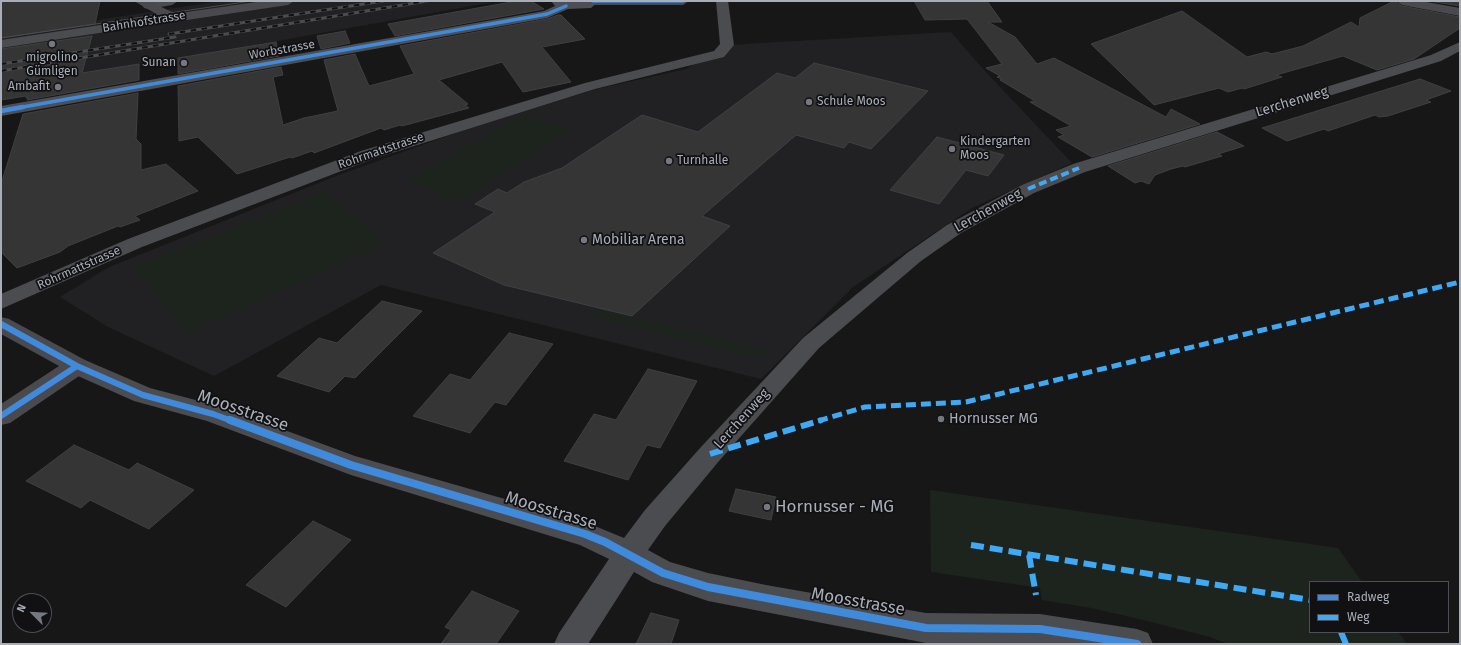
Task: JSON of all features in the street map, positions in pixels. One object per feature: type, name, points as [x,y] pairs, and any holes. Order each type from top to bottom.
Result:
[{"type":"main road","name":"Worbstrasse","points":[[1,111],[547,14],[561,4],[582,6],[593,1]]},
{"type":"street","points":[[144,3],[172,1]]},
{"type":"street","name":"Bahnhofstrasse","points":[[1,44],[288,1]]},
{"type":"street","points":[[593,1],[683,1]]},
{"type":"street","name":"Rohrmattstrasse","points":[[1,302],[135,243],[236,203],[367,155],[590,86],[719,54],[727,45],[722,1]]},
{"type":"street","points":[[1402,1],[1460,12]]},
{"type":"street","points":[[144,3],[169,16],[180,17]]},
{"type":"street","name":"Lerchenweg","points":[[570,644],[628,554],[655,518],[710,454],[811,343],[914,257],[954,229],[1028,189],[1079,168],[1429,60],[1460,46]]},
{"type":"street","name":"Moosstrasse","points":[[1,324],[77,366],[143,395],[213,414],[351,465],[585,534],[628,554],[663,573],[708,587],[926,628],[1040,629],[1137,644]]},
{"type":"street","points":[[1,416],[77,366]]},
{"type":"shaded area","points":[[220,1],[499,1],[1,91],[1,35]]},
{"type":"shaded area","points":[[951,32],[983,69],[1072,163],[972,208],[853,287],[761,379],[381,285],[214,376],[108,327],[60,297],[109,267],[336,176],[464,130],[597,89],[686,69],[727,45]]},
{"type":"shaded area","points":[[524,114],[572,130],[458,201],[407,180]]},
{"type":"shaded area","points":[[324,192],[386,243],[186,333],[134,267]]},
{"type":"shaded area","points":[[596,309],[767,351],[764,359],[591,316]]},
{"type":"shaded area","points":[[930,490],[1338,548],[1361,581],[1309,581],[1309,633],[1399,633],[1407,644],[1228,644],[1210,637],[1143,620],[1091,608],[1042,600],[1040,588],[931,572]]},
{"type":"building","points":[[1,1],[100,1],[95,24],[1,38]]},
{"type":"building","points":[[517,1],[531,1],[544,9],[395,36],[388,24]]},
{"type":"building","points":[[914,1],[987,1],[1002,22],[988,22],[1015,37],[1037,64],[1054,58],[1166,117],[1171,109],[1200,124],[1092,157],[1058,137],[1064,135],[1056,130],[1071,126],[1030,102],[1035,101],[1000,80],[1002,79],[997,77],[1000,76],[986,68],[1002,64],[967,19],[925,20]]},
{"type":"building","points":[[1394,1],[1402,6],[1460,17],[1460,28],[1414,59],[1377,70],[1343,56],[1276,75],[1282,77],[1244,89],[1242,88],[1228,92],[1219,88],[1154,105],[1091,44],[1182,11],[1247,57],[1266,52],[1272,54],[1303,46],[1351,22],[1359,27],[1360,18]]},
{"type":"building","points":[[1429,1],[1460,1],[1460,6]]},
{"type":"building","points":[[561,15],[585,39],[542,47],[571,82],[523,92],[502,62],[439,80],[468,104],[465,105],[469,108],[402,126],[400,125],[384,130],[381,128],[314,153],[312,151],[292,158],[290,157],[237,174],[198,137],[179,141],[178,86],[281,67],[283,75],[273,77],[283,125],[304,118],[338,111],[324,60],[355,54],[369,86],[414,74],[400,46],[547,19]]},
{"type":"building","points":[[345,31],[350,43],[321,49],[317,36]]},
{"type":"building","points":[[92,36],[82,73],[139,64],[139,80],[27,100],[28,97],[26,98],[26,96],[1,100],[1,49]]},
{"type":"building","points":[[276,42],[279,56],[178,74],[178,58]]},
{"type":"building","points":[[814,63],[928,91],[871,149],[849,142],[844,148],[796,135],[702,216],[730,226],[632,316],[504,285],[433,253],[495,212],[475,204],[498,189],[507,193],[524,182],[562,168],[642,115],[698,132],[777,73],[795,78]]},
{"type":"building","points":[[1420,79],[1451,91],[1426,100],[1431,102],[1388,116],[1379,117],[1375,115],[1328,131],[1324,129],[1287,141],[1262,128]]},
{"type":"building","points":[[138,93],[136,139],[141,144],[141,170],[166,164],[198,191],[135,216],[140,220],[120,227],[118,226],[68,246],[60,252],[17,268],[1,252],[1,184],[23,114]]},
{"type":"building","points":[[1217,132],[1244,146],[1218,154],[1222,156],[1185,167],[1183,166],[1171,169],[1155,175],[1149,184],[1141,181],[1135,183],[1108,166]]},
{"type":"building","points":[[937,137],[1004,155],[988,176],[966,170],[939,204],[890,190]]},
{"type":"building","points":[[382,301],[422,311],[355,378],[345,376],[329,392],[277,376],[319,338],[337,343]]},
{"type":"building","points":[[509,333],[553,344],[506,405],[495,402],[470,433],[413,416],[450,374],[470,380]]},
{"type":"building","points":[[648,369],[697,381],[660,448],[647,445],[628,480],[564,461],[594,414],[616,420]]},
{"type":"building","points":[[74,445],[129,470],[137,463],[194,490],[149,529],[90,500],[81,508],[26,481]]},
{"type":"building","points":[[736,489],[776,497],[771,520],[729,511]]},
{"type":"building","points":[[313,521],[351,540],[286,607],[246,585]]},
{"type":"building","points":[[472,591],[519,611],[496,644],[441,644],[451,630],[445,627]]},
{"type":"building","points":[[651,613],[679,620],[671,644],[636,644]]},
{"type":"tram line","points":[[1,38],[251,1]]},
{"type":"railway","points":[[169,34],[383,1]]},
{"type":"railway","points":[[1,71],[427,1]]},
{"type":"railway","points":[[1,64],[175,37]]},
{"type":"marked path","points":[[1028,189],[1079,168]]},
{"type":"marked path","points":[[710,454],[865,407],[966,402],[1460,282]]},
{"type":"marked path","points":[[971,545],[1309,600]]},
{"type":"marked path","points":[[1029,555],[1036,595]]},
{"type":"marked path","points":[[1341,633],[1346,644]]},
{"type":"cycle path","points":[[593,1],[683,1]]},
{"type":"cycle path","points":[[1,111],[547,14],[566,6]]},
{"type":"cycle path","points":[[1,324],[77,366],[143,395],[213,414],[351,465],[585,534],[605,542],[663,573],[708,587],[926,628],[1040,629],[1137,644]]},
{"type":"cycle path","points":[[1,416],[77,366]]},
{"type":"place","name":"migrolino Gümligen","points":[[52,44]]},
{"type":"place","name":"Sunan","points":[[184,63]]},
{"type":"place","name":"Ambafit","points":[[58,87]]},
{"type":"place","name":"Schule Moos","points":[[809,102]]},
{"type":"place","name":"Kindergarten Moos","points":[[952,149]]},
{"type":"place","name":"Turnhalle","points":[[669,161]]},
{"type":"place","name":"Mobiliar Arena","points":[[584,240]]},
{"type":"place","name":"Hornusser MG","points":[[941,419]]},
{"type":"place","name":"Hornusser - MG","points":[[767,507]]}]
